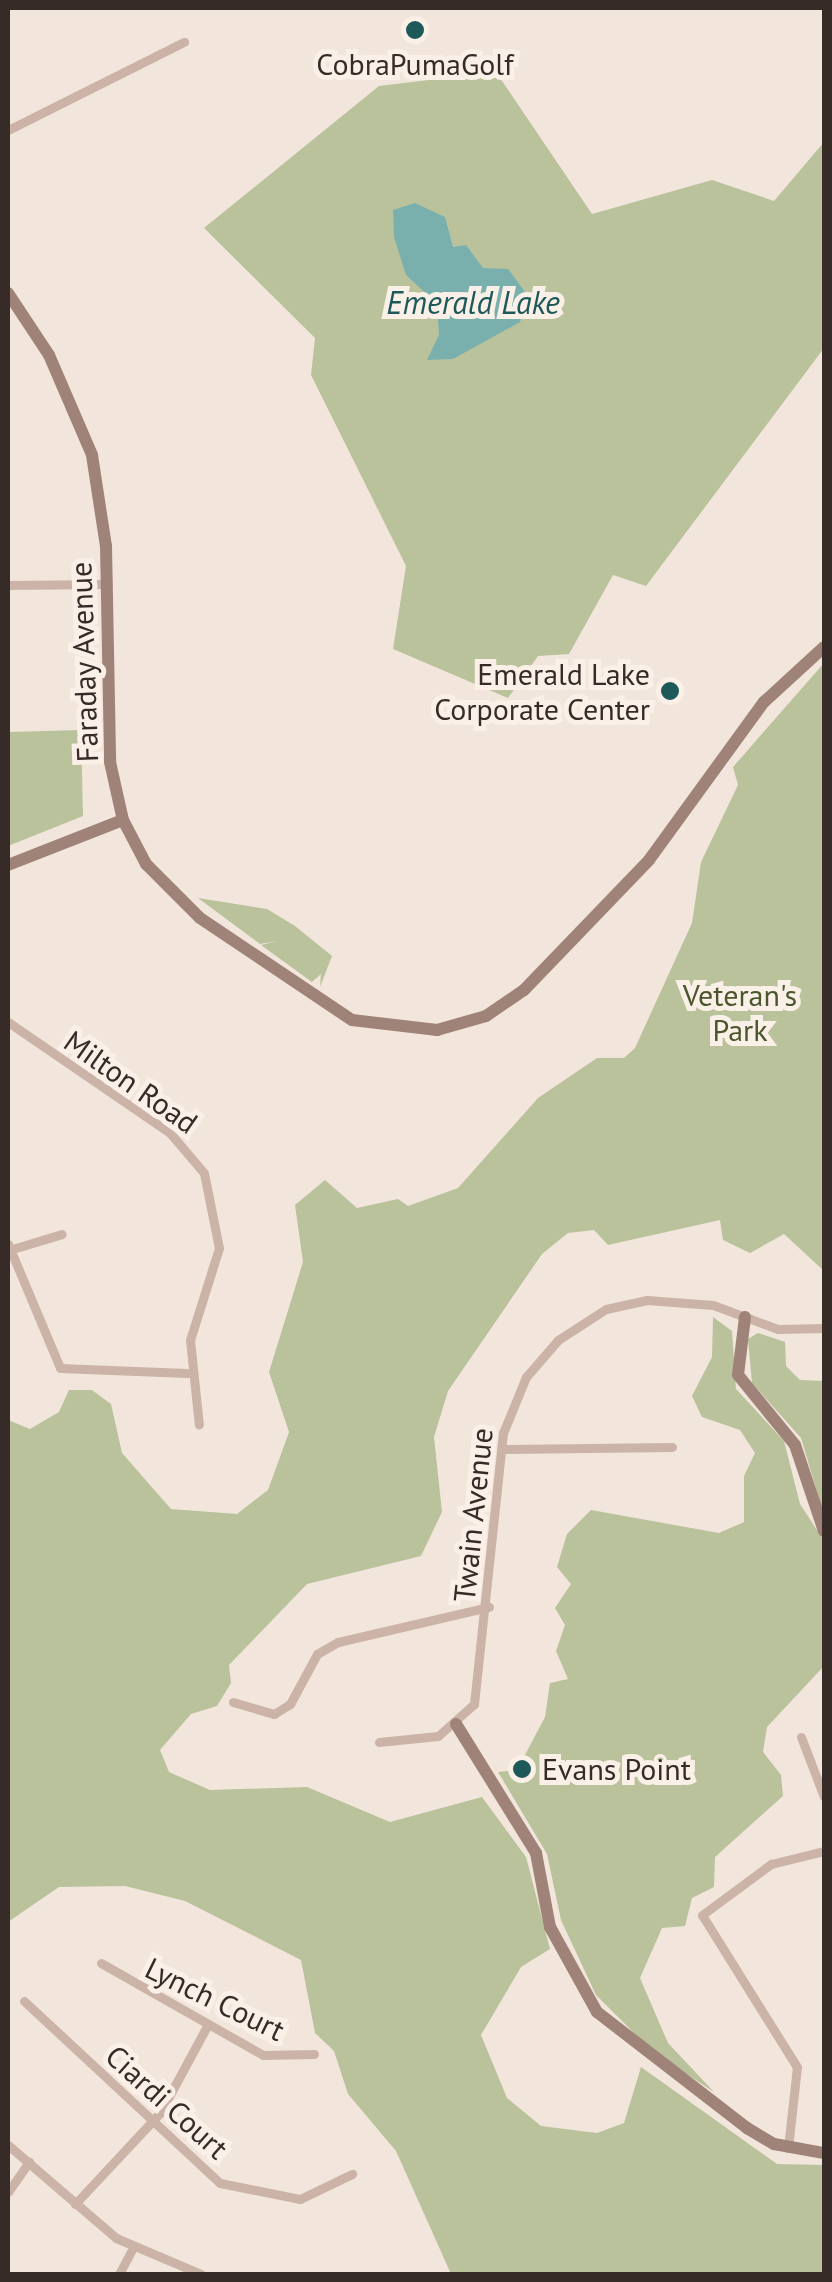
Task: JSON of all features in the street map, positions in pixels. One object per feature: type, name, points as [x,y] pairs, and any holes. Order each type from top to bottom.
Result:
[{"type":"main road","name":"Faraday Avenue","points":[[8,292],[49,355],[92,455],[108,584],[110,762],[123,820],[168,889],[317,1002],[375,1027],[453,1027],[505,1004],[649,860],[764,702],[824,647]]},
{"type":"main road","points":[[8,865],[123,820]]},
{"type":"main road","points":[[745,1317],[738,1375],[795,1445],[824,1531]]},
{"type":"main road","points":[[456,1724],[536,1853],[550,1927],[597,2012],[634,2049],[788,2148],[824,2153]]},
{"type":"street","points":[[8,130],[184,42]]},
{"type":"street","points":[[8,584],[108,584]]},
{"type":"street","name":"Milton Road","points":[[8,1022],[170,1133],[204,1173],[219,1248],[187,1373],[199,1425]]},
{"type":"street","points":[[62,1234],[8,1247],[60,1368],[187,1373]]},
{"type":"street","name":"Twain Avenue","points":[[456,1724],[483,1678],[502,1449],[516,1397],[542,1356],[606,1309],[687,1300],[809,1334],[824,1328]]},
{"type":"street","points":[[502,1449],[672,1447]]},
{"type":"street","points":[[233,1702],[274,1714],[290,1704],[317,1654],[338,1642],[489,1607]]},
{"type":"street","points":[[379,1742],[418,1744],[456,1724]]},
{"type":"street","points":[[800,1738],[824,1796]]},
{"type":"street","points":[[788,2148],[797,2067],[702,1915],[771,1864],[824,1851]]},
{"type":"street","name":"Lynch Court","points":[[101,1963],[206,2028],[263,2055],[314,2054]]},
{"type":"street","name":"Ciardi Court","points":[[24,2000],[151,2126],[244,2194],[317,2196],[352,2174]]},
{"type":"street","points":[[75,2204],[151,2126],[206,2028]]},
{"type":"street","points":[[8,2145],[132,2248],[201,2274]]},
{"type":"street","points":[[8,2192],[29,2162]]},
{"type":"street","points":[[119,2274],[132,2248]]},
{"type":"green space","points":[[496,72],[592,214],[712,180],[774,201],[824,142],[824,348],[646,586],[613,575],[569,654],[538,656],[508,698],[393,649],[406,566],[311,375],[315,338],[204,228],[379,86]]},
{"type":"green space","name":"Veteran's Park","points":[[824,663],[824,1271],[784,1234],[750,1253],[723,1240],[720,1220],[608,1245],[594,1230],[568,1233],[542,1254],[448,1391],[434,1437],[442,1512],[421,1556],[307,1584],[229,1665],[231,1683],[217,1706],[191,1714],[160,1750],[169,1772],[210,1790],[307,1787],[390,1822],[482,1797],[526,1857],[550,1949],[521,1967],[481,2035],[507,2098],[541,2126],[597,2133],[624,2123],[641,2067],[777,2164],[824,2165],[824,2274],[451,2274],[396,2151],[348,2094],[334,2051],[315,2033],[301,1960],[185,1901],[125,1886],[59,1887],[8,1922],[8,1420],[30,1429],[59,1412],[69,1390],[92,1390],[111,1404],[122,1453],[171,1509],[237,1514],[268,1490],[289,1432],[269,1372],[303,1262],[295,1205],[325,1180],[357,1208],[398,1199],[408,1206],[458,1188],[538,1098],[597,1058],[624,1058],[635,1048],[692,923],[701,862],[738,785],[733,767]]},
{"type":"green space","points":[[81,730],[83,816],[8,846],[8,732]]},
{"type":"green space","points":[[198,898],[267,909],[295,926],[332,956],[320,987],[321,974],[312,982],[261,945],[277,941],[260,944]]},
{"type":"green space","points":[[713,1317],[732,1331],[736,1389],[784,1441],[800,1504],[824,1541],[824,1666],[767,1727],[763,1752],[781,1775],[783,1796],[715,1857],[714,1887],[692,1898],[685,1926],[662,1928],[640,1978],[668,2043],[714,2092],[652,2051],[596,1995],[561,1920],[547,1854],[498,1772],[517,1770],[545,1717],[550,1683],[568,1679],[556,1651],[565,1625],[555,1608],[571,1584],[557,1567],[567,1534],[591,1510],[719,1533],[744,1522],[744,1476],[755,1453],[740,1430],[702,1417],[692,1396],[712,1357]]},
{"type":"green space","points":[[758,1333],[785,1342],[786,1366],[800,1380],[824,1381],[824,1515],[801,1438],[752,1383],[748,1339]]},
{"type":"water","name":"Emerald Lake","points":[[415,203],[445,217],[453,247],[466,245],[483,268],[508,269],[528,296],[520,322],[453,359],[427,360],[439,335],[437,304],[406,275],[394,237],[393,210]]},
{"type":"place","name":"CobraPumaGolf","points":[[415,30]]},
{"type":"place","name":"Emerald Lake Corporate Center","points":[[670,691]]},
{"type":"place","name":"Evans Point","points":[[522,1769]]}]
